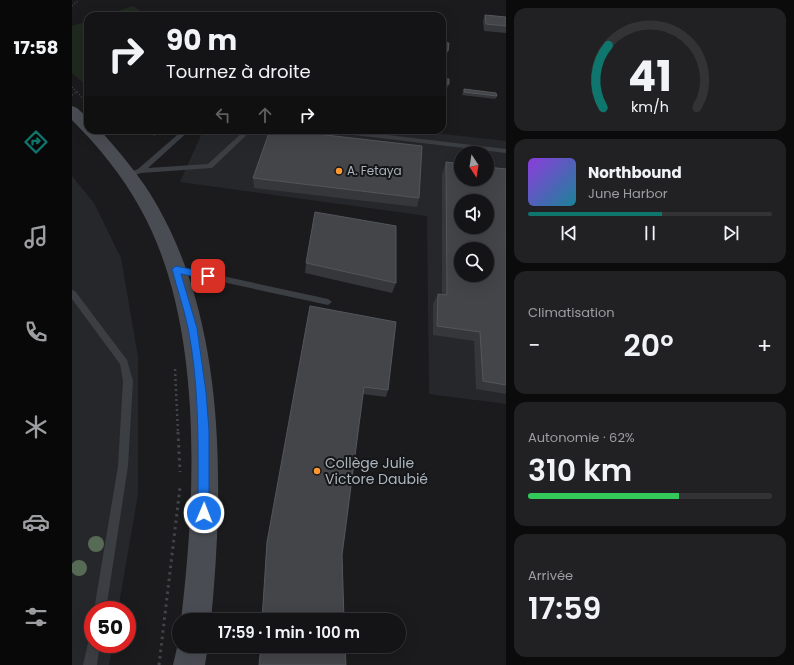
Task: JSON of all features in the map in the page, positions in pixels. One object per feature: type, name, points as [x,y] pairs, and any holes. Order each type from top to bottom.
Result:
[{"type":"main road","points":[[72,111],[84,123]]},
{"type":"main road","points":[[95,134],[135,173],[167,243],[193,328],[201,392],[203,423],[204,513],[197,613]]},
{"type":"main road","points":[[190,665],[191,653]]},
{"type":"lane","points":[[135,173],[182,134]]},
{"type":"lane","points":[[135,173],[210,166],[245,134]]},
{"type":"lane","points":[[363,134],[506,151]]},
{"type":"lane","points":[[176,269],[328,302]]},
{"type":"lane","points":[[72,293],[124,363],[128,381],[123,466],[101,601]]},
{"type":"lane","points":[[90,665],[92,653]]},
{"type":"path","points":[[72,6],[79,0]]},
{"type":"path","points":[[72,87],[84,100]]},
{"type":"path","points":[[72,95],[77,92]]},
{"type":"path","points":[[158,665],[180,479],[175,362]]},
{"type":"shaded area","points":[[133,6],[142,12],[114,12]]},
{"type":"shaded area","points":[[84,22],[84,84],[72,73],[72,26]]},
{"type":"shaded area","points":[[202,134],[444,134],[506,141],[506,404],[429,394],[427,216],[180,182]]},
{"type":"shaded area","points":[[72,176],[94,203],[121,258],[138,357],[138,494],[120,601],[84,601],[84,653],[111,653],[109,665],[72,665]]},
{"type":"building","points":[[485,15],[506,17],[506,26],[486,24]]},
{"type":"building","points":[[446,43],[449,43],[448,51],[446,51]]},
{"type":"building","points":[[446,79],[449,79],[449,84],[446,84]]},
{"type":"building","points":[[464,89],[496,93],[497,96],[464,92]]},
{"type":"building","name":"A. Fetaya","points":[[269,134],[317,134],[422,146],[419,198],[253,178]]},
{"type":"building","points":[[446,162],[454,163],[454,186],[494,186],[494,168],[506,169],[506,385],[483,381],[480,332],[437,326],[438,294],[447,295]]},
{"type":"building","points":[[315,212],[396,226],[396,283],[306,263]]},
{"type":"building","name":"Collège Julie Victore Daubié","points":[[310,306],[396,322],[388,390],[364,387],[342,555],[344,613],[262,613],[267,542]]},
{"type":"building","points":[[260,653],[345,653],[346,665],[259,665]]},
{"type":"place","name":"A. Fetaya","points":[[339,171]]},
{"type":"place","name":"Collège Julie Victore Daubié","points":[[317,471]]},
{"type":"route","points":[[204,513],[204,430],[201,392],[193,328],[176,269],[208,276]]}]
